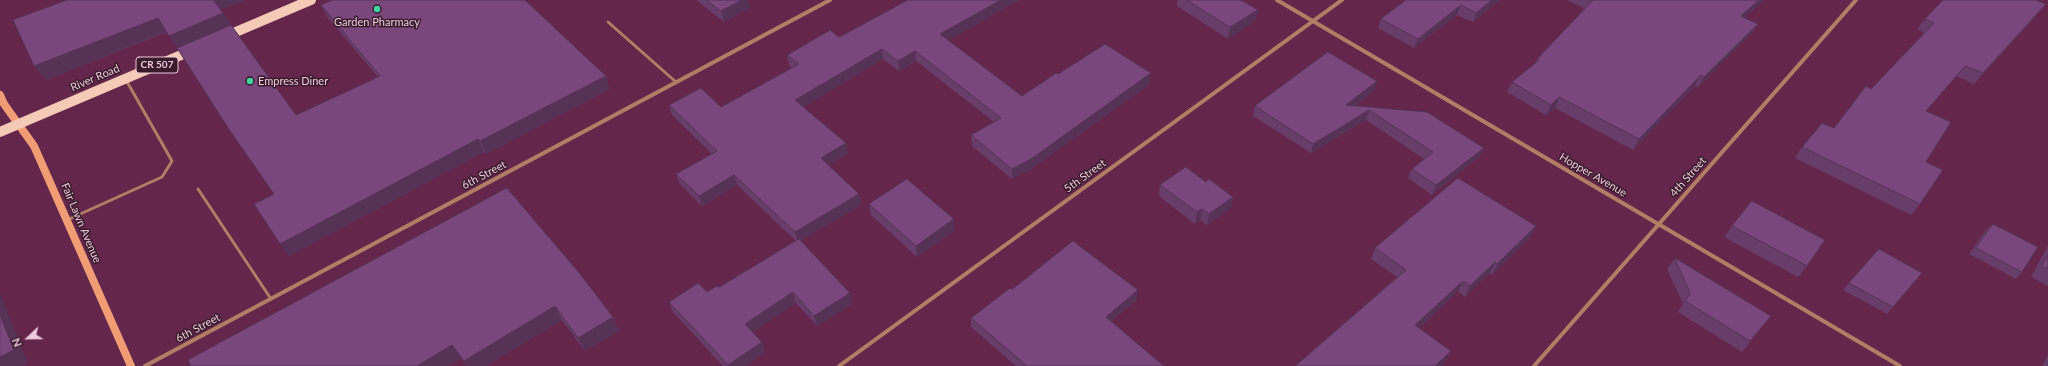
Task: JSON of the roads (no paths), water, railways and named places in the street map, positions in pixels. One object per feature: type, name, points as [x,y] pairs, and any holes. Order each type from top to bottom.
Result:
[{"type":"main road","points":[[217,40],[304,1]]},
{"type":"main road","name":"River Road","points":[[0,132],[203,46]]},
{"type":"main road","name":"Fair Lawn Avenue","points":[[0,96],[34,146],[131,366]]},
{"type":"street","name":"6th Street","points":[[145,366],[830,0]]},
{"type":"street","name":"Hopper Avenue","points":[[1277,0],[1900,366]]},
{"type":"street","name":"5th Street","points":[[839,366],[1342,0]]},
{"type":"street","name":"4th Street","points":[[1534,366],[1856,0]]},
{"type":"lane","points":[[608,22],[676,82]]},
{"type":"lane","points":[[67,220],[162,177],[172,161],[126,78]]},
{"type":"lane","points":[[198,189],[270,299]]},
{"type":"place","name":"Garden Pharmacy","points":[[377,9]]},
{"type":"place","name":"Empress Diner","points":[[250,81]]}]
